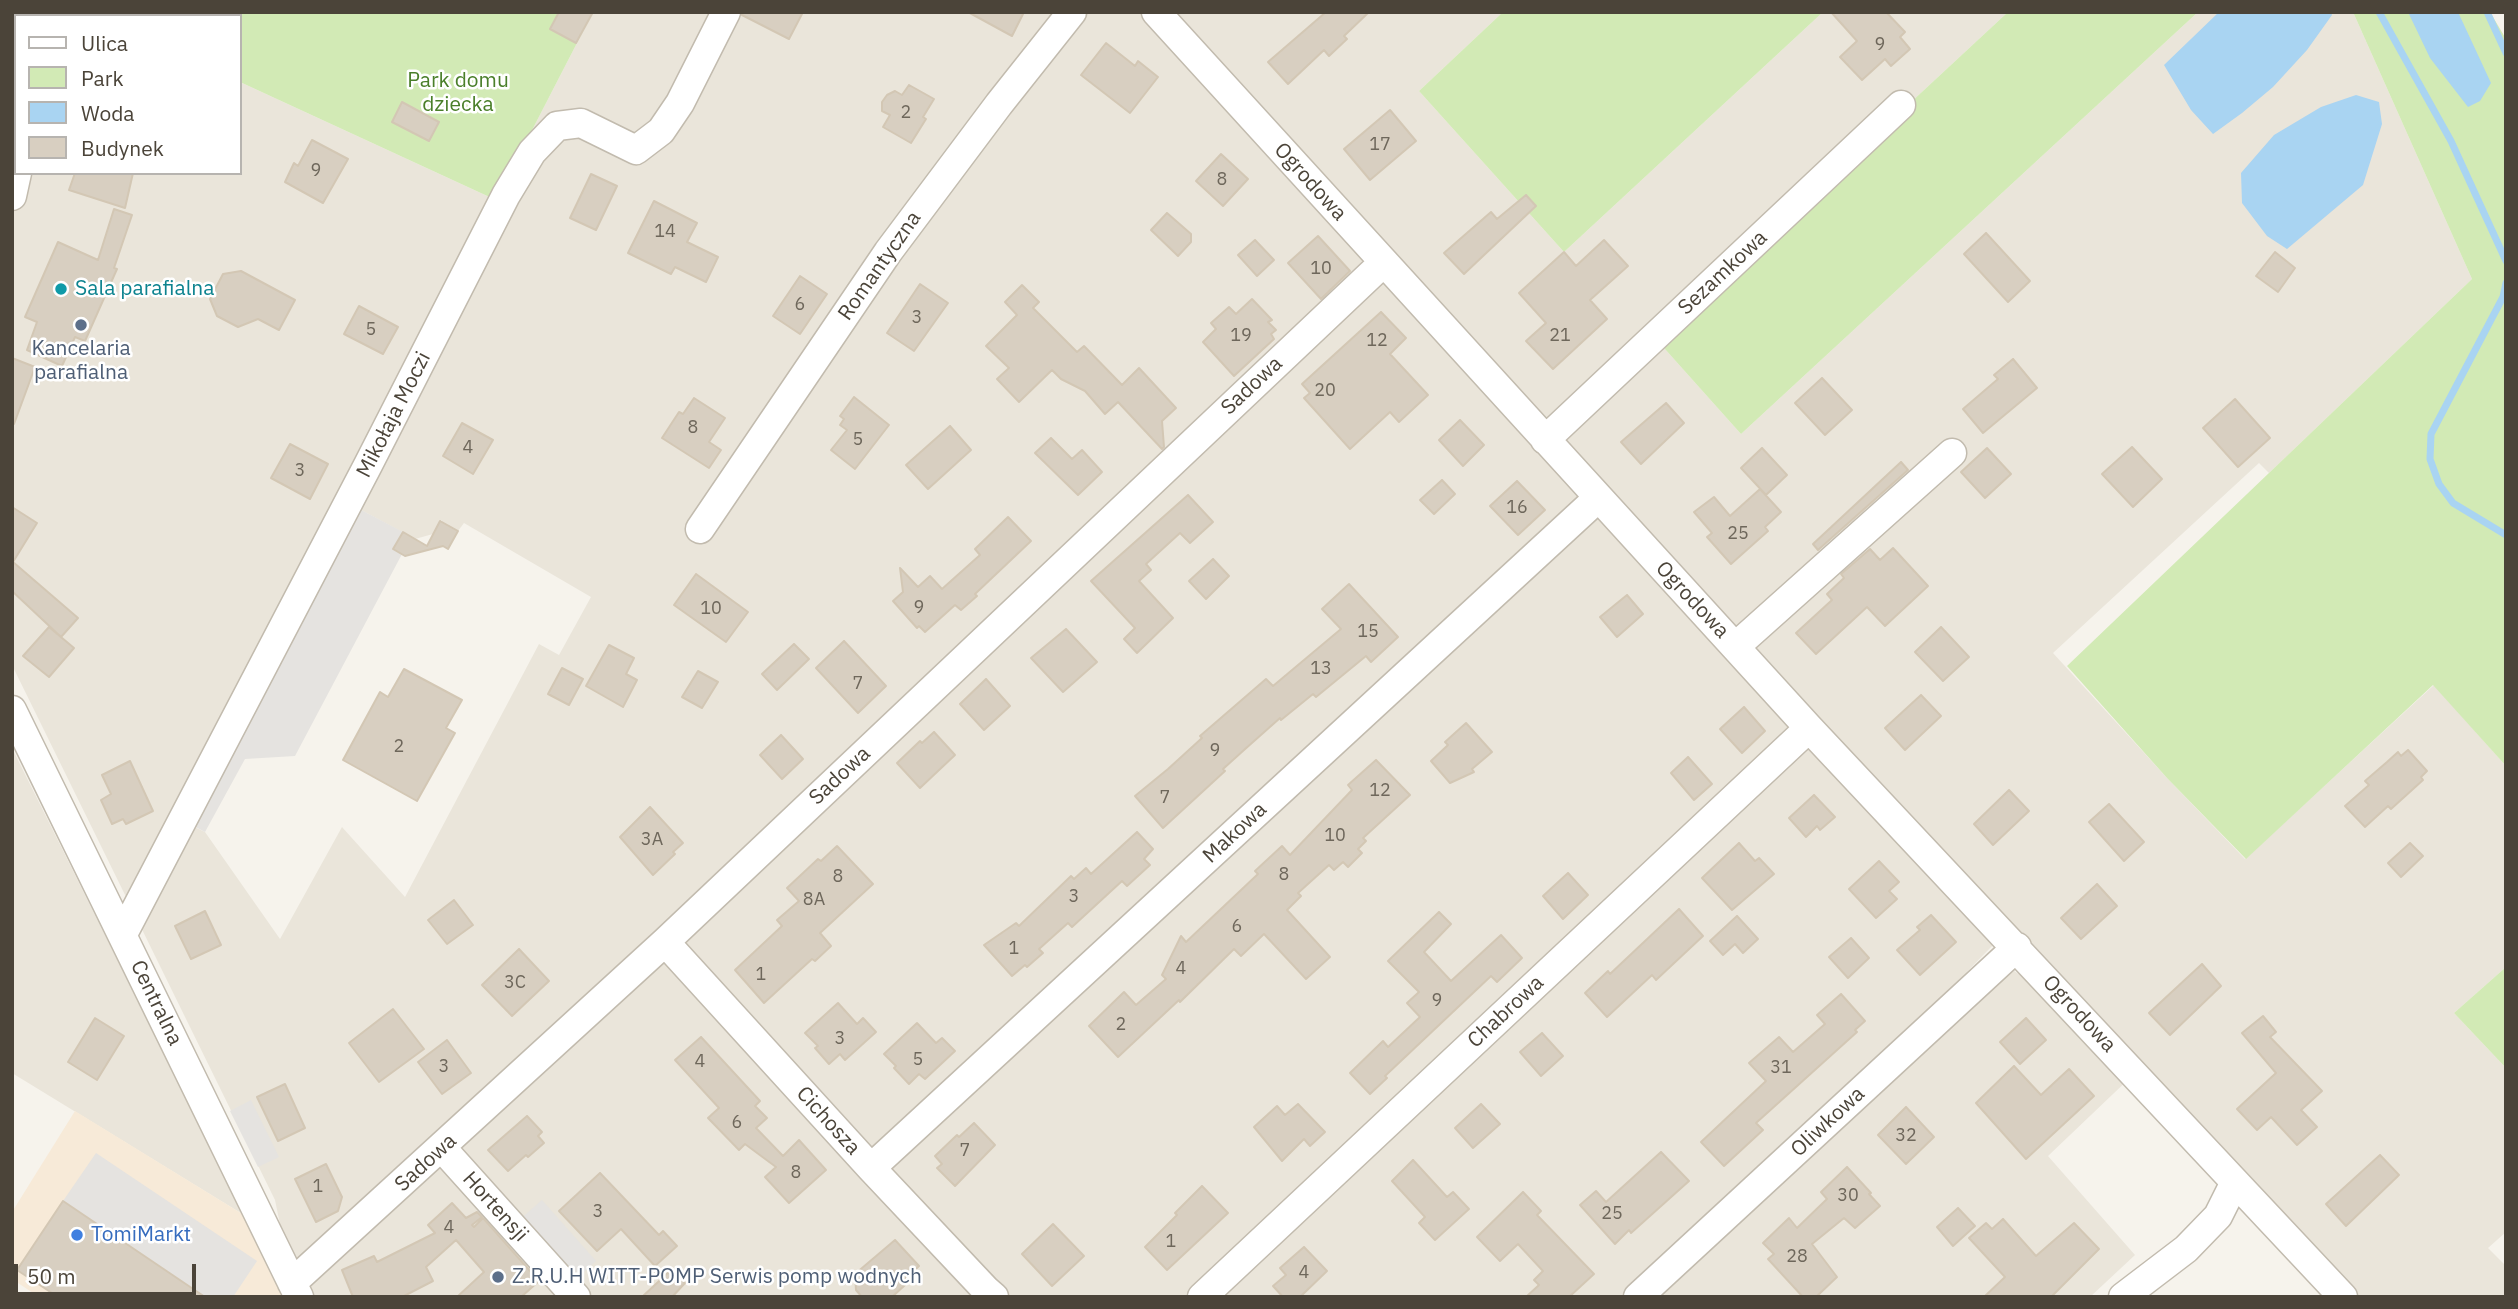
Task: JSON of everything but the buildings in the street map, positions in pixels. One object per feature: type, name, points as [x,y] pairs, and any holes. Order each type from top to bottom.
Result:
[{"type":"street","name":"Mikołaja Moczi","points":[[123,934],[506,195],[532,152],[556,126],[581,123],[636,150],[661,131],[680,103],[726,12]]},
{"type":"street","name":"Romantyczna","points":[[700,529],[888,252],[1072,12]]},
{"type":"street","name":"Ogrodowa","points":[[1156,12],[1735,647],[2343,1297]]},
{"type":"street","name":"Sezamkowa","points":[[1545,440],[1901,106]]},
{"type":"street","points":[[12,196],[17,175]]},
{"type":"street","name":"Sadowa","points":[[295,1290],[442,1148],[665,942],[1383,263]]},
{"type":"street","points":[[1735,647],[1952,453]]},
{"type":"street","name":"Makowa","points":[[872,1168],[1598,498]]},
{"type":"street","name":"Centralna","points":[[12,710],[295,1290]]},
{"type":"street","name":"Chabrowa","points":[[1202,1297],[1810,728]]},
{"type":"street","name":"Cichosza","points":[[665,942],[994,1297]]},
{"type":"street","name":"Oliwkowa","points":[[1638,1297],[2017,947]]},
{"type":"street","name":"Hortensji","points":[[442,1148],[576,1297]]},
{"type":"street","points":[[2123,1297],[2186,1249],[2218,1216],[2235,1182]]},
{"type":"shaded area","points":[[593,12],[1503,12],[1419,91],[1564,252],[1823,12],[2008,12],[1656,339],[1741,434],[2198,12],[2353,12],[2472,279],[2269,473],[2259,463],[2053,653],[2245,859],[2434,685],[2506,766],[2506,967],[2454,1013],[2506,1068],[2506,1232],[2488,1248],[2506,1266],[2506,1297],[2343,1297],[2134,1074],[2048,1156],[2135,1255],[2090,1297],[299,1297],[292,1283],[275,1200],[12,665],[12,83],[14,175],[242,175],[242,83],[496,200]],"holes":[[[348,503],[415,539],[433,534],[440,522],[458,531],[464,523],[591,597],[559,655],[539,644],[405,897],[342,827],[280,939],[205,832],[182,821]],[[1994,944],[2074,1009],[2014,971],[1738,1206]]]},
{"type":"shaded area","points":[[348,503],[403,532],[394,549],[402,554],[295,756],[245,759],[205,832],[182,820]]},
{"type":"shaded area","points":[[12,748],[244,1215],[12,1073]]},
{"type":"shaded area","points":[[251,1100],[279,1157],[258,1167],[230,1111]]},
{"type":"shaded area","points":[[75,1111],[244,1215],[299,1297],[39,1297],[12,1279],[12,1212]]},
{"type":"shaded area","points":[[96,1153],[257,1261],[233,1297],[205,1297],[63,1201]]},
{"type":"shaded area","points":[[542,1200],[596,1261],[572,1283],[517,1222]]},
{"type":"green space","name":"Park domu dziecka","points":[[90,12],[593,12],[496,200],[242,83],[242,14]]},
{"type":"green space","points":[[1503,12],[1823,12],[1564,252],[1419,91]]},
{"type":"green space","points":[[2008,12],[2198,12],[1741,434],[1656,339]]},
{"type":"green space","points":[[2353,12],[2490,12],[2506,39],[2506,766],[2433,685],[2246,859],[2167,778],[2067,666],[2472,279]]},
{"type":"green space","points":[[2506,967],[2506,1068],[2454,1013]]},
{"type":"water","points":[[2219,12],[2331,12],[2332,15],[2307,50],[2273,87],[2213,134],[2191,110],[2164,65]]},
{"type":"water","points":[[2408,12],[2458,12],[2491,83],[2480,101],[2468,107],[2430,58]]},
{"type":"water","points":[[2356,95],[2379,102],[2382,124],[2363,185],[2287,249],[2267,236],[2242,203],[2241,173],[2274,135],[2321,107]]},
{"type":"waterway","points":[[2379,12],[2451,141],[2506,261]]},
{"type":"waterway","points":[[2487,12],[2506,53]]},
{"type":"waterway","points":[[2506,283],[2503,297],[2431,434],[2430,459],[2439,484],[2453,503],[2506,535]]},
{"type":"place","name":"Sala parafialna","points":[[61,289]]},
{"type":"place","name":"Kancelaria parafialna","points":[[81,325]]},
{"type":"place","name":"TomiMarkt","points":[[77,1235]]},
{"type":"place","name":"Z.R.U.H WITT-POMP Serwis pomp wodnych","points":[[498,1277]]}]
